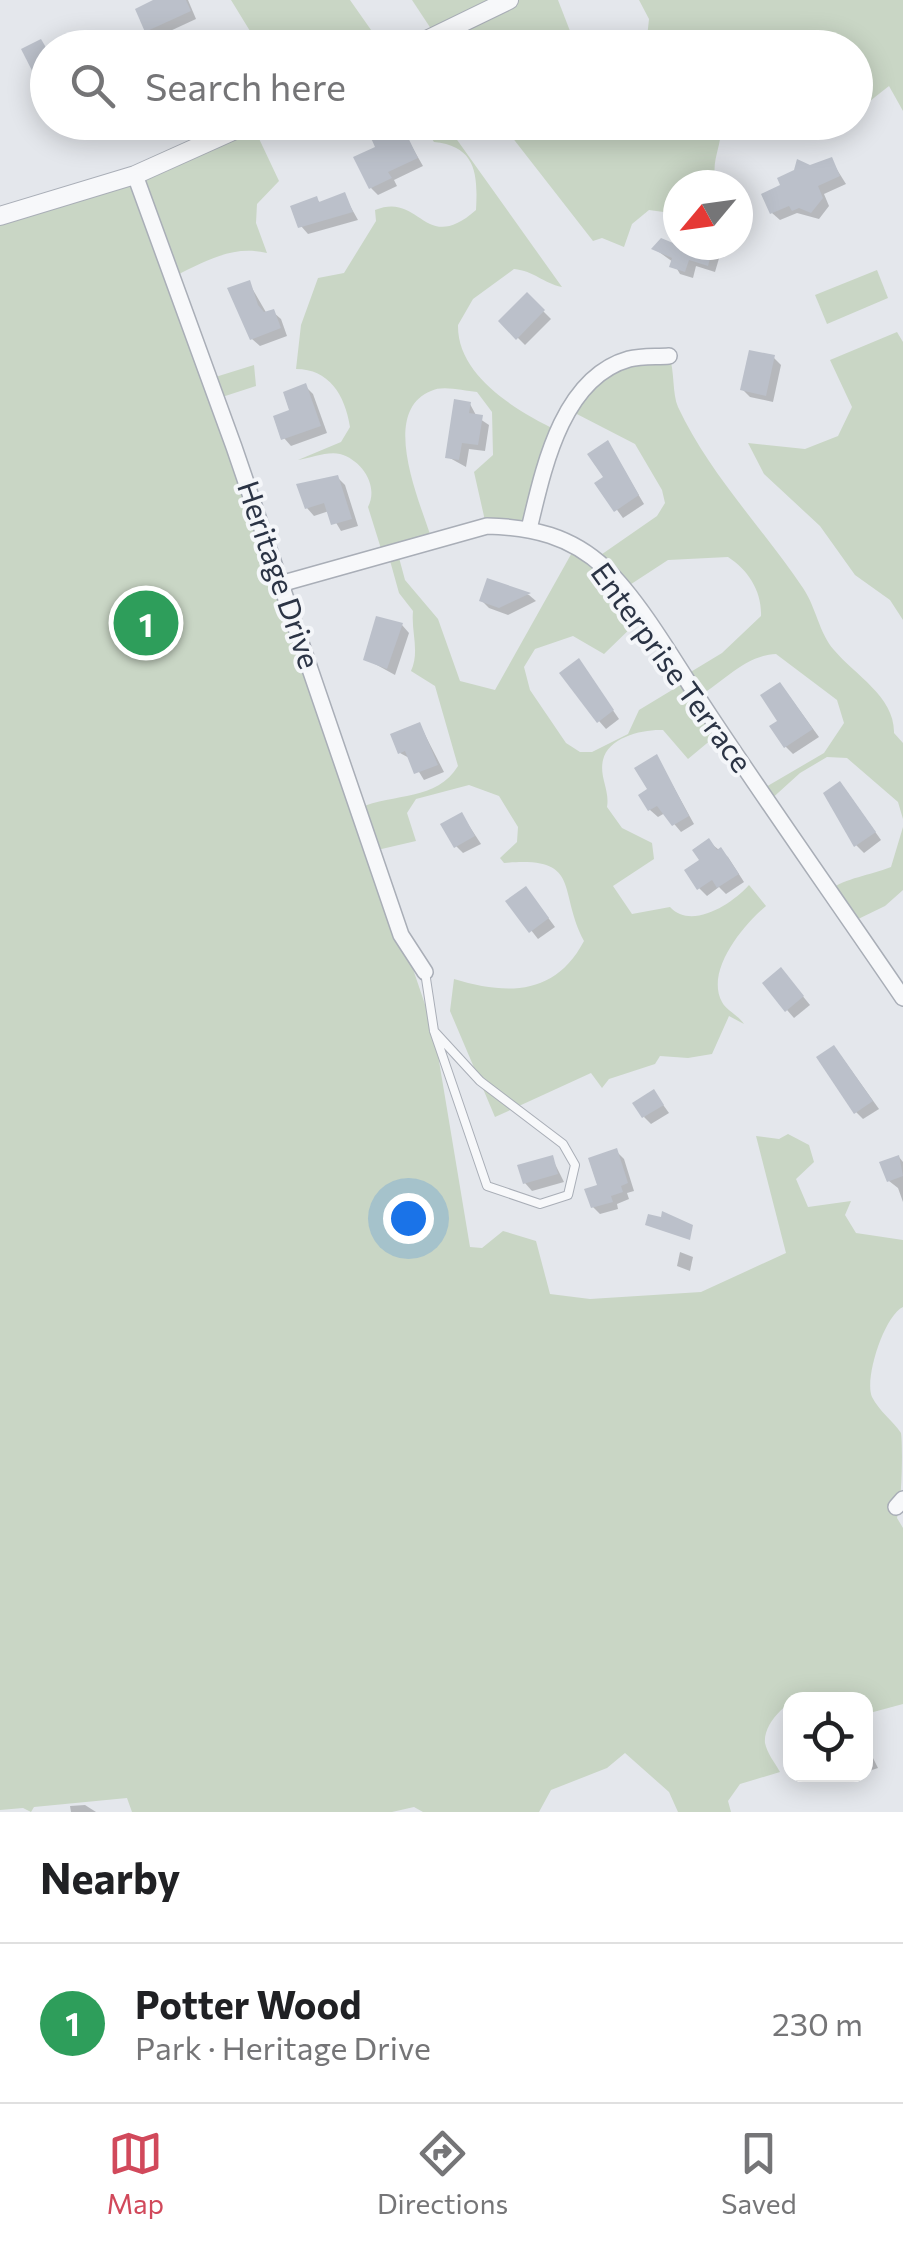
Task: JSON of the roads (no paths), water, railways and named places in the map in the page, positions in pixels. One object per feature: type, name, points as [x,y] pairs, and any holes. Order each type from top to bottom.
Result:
[{"type":"street","points":[[447,30],[509,0]]},
{"type":"street","points":[[0,216],[135,175],[214,140]]},
{"type":"street","name":"Heritage Drive","points":[[135,175],[401,935],[425,972]]},
{"type":"street","points":[[529,529],[546,457],[578,396],[606,370],[629,359],[668,356]]},
{"type":"street","name":"Enterprise Terrace","points":[[280,584],[487,526],[556,534],[607,569],[903,998]]},
{"type":"lane","points":[[425,972],[434,1031],[487,1186],[540,1204],[568,1195],[576,1165],[563,1144],[480,1081],[434,1031]]},
{"type":"place","name":"Potter Wood","points":[[146,623]]}]
